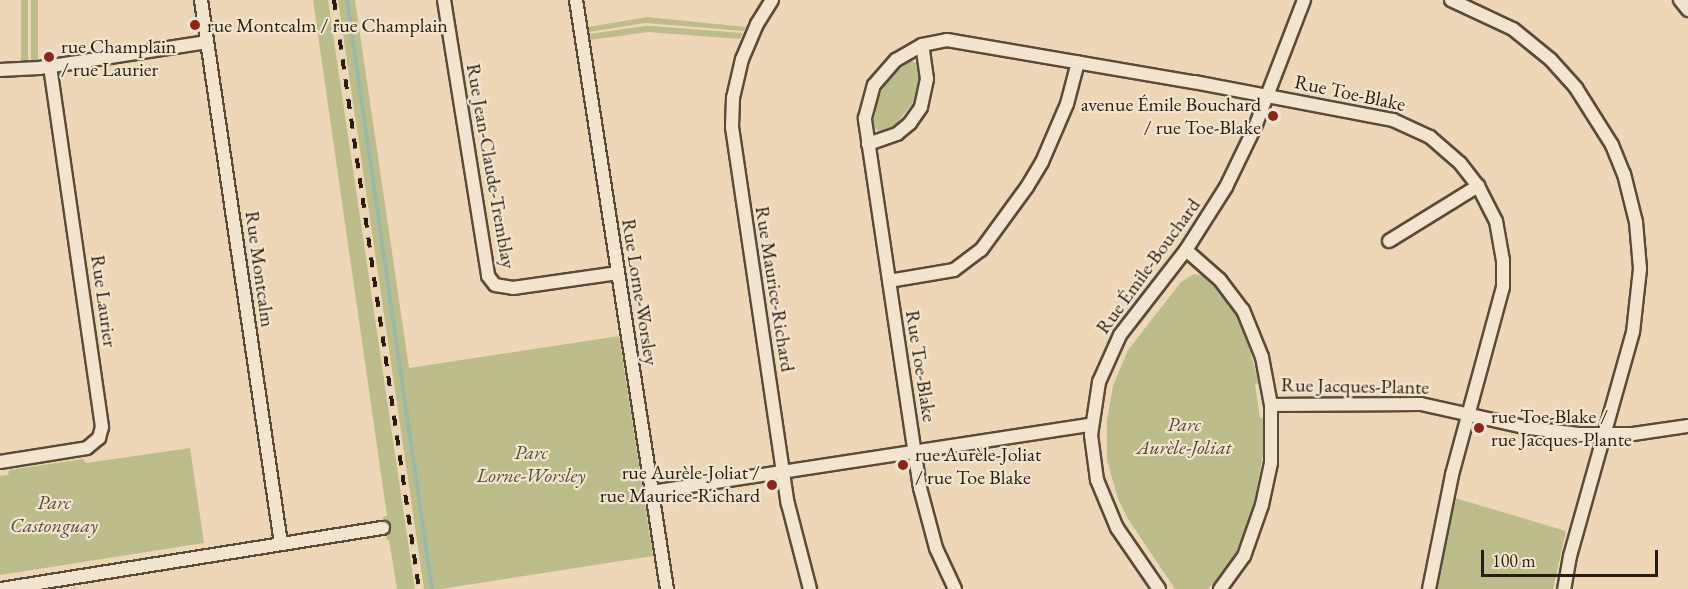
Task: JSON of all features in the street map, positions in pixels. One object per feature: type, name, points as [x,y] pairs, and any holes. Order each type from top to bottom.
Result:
[{"type":"street","name":"Rue Montcalm","points":[[201,0],[281,544]]},
{"type":"street","name":"Rue Jean-Claude-Tremblay","points":[[444,0],[483,255],[491,281],[500,287],[513,288],[618,273]]},
{"type":"street","name":"Rue Lorne-Worsley","points":[[576,0],[667,589]]},
{"type":"street","name":"Rue Maurice-Richard","points":[[772,0],[757,24],[742,59],[733,98],[732,127],[783,470],[795,535],[810,589]]},
{"type":"street","name":"Rue Émile-Bouchard","points":[[1159,589],[1107,510],[1095,470],[1091,425],[1099,382],[1115,344],[1186,250],[1226,187],[1267,96],[1304,0]]},
{"type":"street","points":[[1451,0],[1513,29],[1551,60],[1576,88],[1597,117],[1624,174],[1638,236],[1639,285],[1633,332],[1570,556],[1564,589]]},
{"type":"street","points":[[1680,0],[1688,10]]},
{"type":"street","name":"Rue Toe-Blake","points":[[955,589],[931,533],[914,451],[865,118],[874,86],[896,60],[922,45],[959,41],[1376,116],[1408,125],[1440,145],[1460,163],[1478,186],[1496,221],[1504,273],[1497,317],[1452,475],[1428,589]]},
{"type":"street","points":[[0,70],[50,66],[207,42]]},
{"type":"street","points":[[868,144],[897,134],[910,123],[921,107],[927,79],[922,45]]},
{"type":"street","points":[[889,281],[954,270],[981,250],[1028,187],[1042,162],[1067,104],[1078,62]]},
{"type":"street","name":"Rue Laurier","points":[[0,462],[87,448],[99,438],[102,427],[50,66]]},
{"type":"street","points":[[1389,241],[1478,186]]},
{"type":"street","points":[[1186,250],[1220,280],[1243,310],[1258,347],[1271,405],[1271,463],[1262,505],[1244,556],[1220,589]]},
{"type":"street","name":"Rue Jacques-Plante","points":[[1271,405],[1409,403],[1538,430],[1605,435],[1688,426]]},
{"type":"street","points":[[651,492],[783,470],[1091,425]]},
{"type":"street","points":[[1,589],[383,528]]},
{"type":"green space","points":[[21,0],[28,0],[28,61],[21,61]]},
{"type":"green space","points":[[31,0],[38,0],[38,60],[31,60]]},
{"type":"green space","points":[[313,0],[328,0],[415,589],[397,589],[383,517],[387,516]]},
{"type":"green space","name":"Parc Lorne-Worsley","points":[[338,0],[355,0],[409,368],[619,336],[653,556],[441,589],[424,589]]},
{"type":"green space","points":[[647,17],[746,27],[744,31],[645,23],[589,32],[588,27]]},
{"type":"green space","points":[[645,26],[743,33],[740,39],[648,32],[590,40],[589,34]]},
{"type":"green space","points":[[911,60],[917,64],[919,71],[916,99],[896,124],[887,130],[878,131],[873,125],[879,95],[891,76]]},
{"type":"green space","name":"Parc Aurèle-Joliat","points":[[1194,274],[1204,276],[1220,292],[1244,330],[1259,383],[1255,384],[1260,418],[1263,418],[1263,454],[1254,506],[1242,540],[1228,566],[1208,589],[1175,589],[1128,519],[1118,499],[1107,460],[1107,420],[1113,386],[1128,350],[1181,282]]},
{"type":"green space","name":"Parc Castonguay","points":[[190,448],[204,543],[0,575],[0,476],[8,475],[9,470],[83,459],[86,463]]},
{"type":"green space","points":[[1455,498],[1566,531],[1553,589],[1437,589]]},
{"type":"waterway","points":[[347,0],[432,589]]},
{"type":"railway","points":[[334,0],[419,589]]},
{"type":"place","name":"rue Montcalm / rue Champlain","points":[[195,25]]},
{"type":"place","name":"rue Champlain / rue Laurier","points":[[49,57]]},
{"type":"place","name":"avenue Émile Bouchard / rue Toe-Blake","points":[[1273,116]]},
{"type":"place","name":"rue Toe-Blake / rue Jacques-Plante","points":[[1479,428]]},
{"type":"place","name":"rue Aurèle-Joliat / rue Toe Blake","points":[[903,465]]},
{"type":"place","name":"rue Aurèle-Joliat / rue Maurice-Richard","points":[[772,485]]}]
